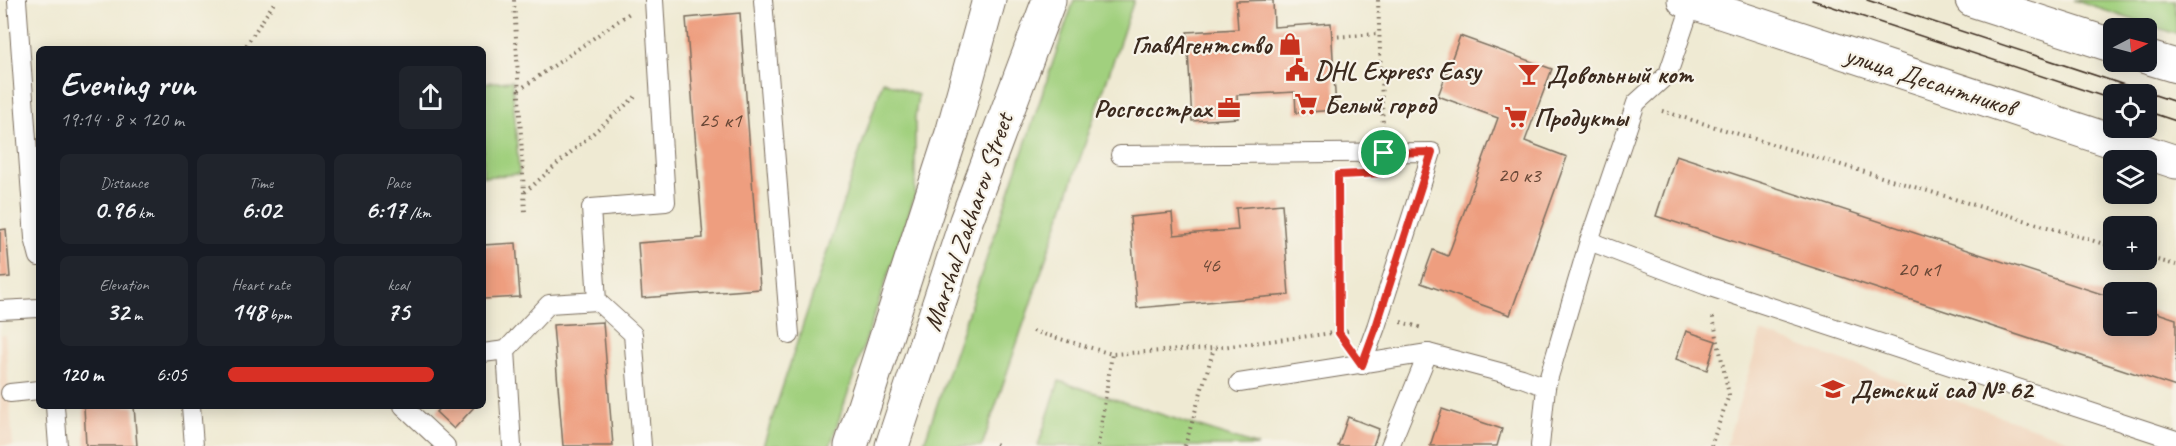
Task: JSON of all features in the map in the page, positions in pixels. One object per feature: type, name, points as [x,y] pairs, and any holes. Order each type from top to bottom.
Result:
[{"type":"street","name":"Marshal Zakharov Street","points":[[851,446],[953,130],[989,0]]},
{"type":"street","name":"Marshal Zakharov Street","points":[[892,446],[966,221],[1049,0]]},
{"type":"street","points":[[1972,0],[2103,42]]},
{"type":"street","name":"улица Десантников","points":[[1688,1],[2176,162]]},
{"type":"street","points":[[2157,60],[2176,66]]},
{"type":"lane","points":[[17,0],[36,246]]},
{"type":"lane","points":[[764,0],[790,335]]},
{"type":"lane","points":[[1540,446],[1546,387],[1589,242],[1636,104],[1668,74],[1688,1]]},
{"type":"lane","points":[[642,446],[633,334],[597,301],[591,208],[666,202],[646,3]]},
{"type":"lane","points":[[1120,155],[1432,152],[1380,316],[1362,365]]},
{"type":"lane","points":[[1589,242],[1707,286],[2176,440]]},
{"type":"lane","points":[[486,353],[506,350],[549,303],[597,301]]},
{"type":"lane","points":[[0,310],[36,308]]},
{"type":"lane","points":[[506,350],[512,446]]},
{"type":"lane","points":[[1239,383],[1428,353],[1522,378],[1546,387]]},
{"type":"lane","points":[[1390,446],[1428,353]]},
{"type":"lane","points":[[10,393],[36,390]]},
{"type":"lane","points":[[55,409],[58,446]]},
{"type":"lane","points":[[191,409],[194,446]]},
{"type":"lane","points":[[406,409],[446,446]]},
{"type":"path","points":[[246,46],[276,0]]},
{"type":"path","points":[[514,0],[525,213]]},
{"type":"path","points":[[1378,0],[1384,153]]},
{"type":"path","points":[[519,90],[646,3]]},
{"type":"path","points":[[1332,37],[1379,34]]},
{"type":"path","points":[[524,193],[636,96]]},
{"type":"path","points":[[1636,104],[2103,244]]},
{"type":"path","points":[[1338,175],[1339,333],[1362,365]]},
{"type":"path","points":[[2157,259],[2176,265]]},
{"type":"path","points":[[1707,286],[1729,395],[1711,446]]},
{"type":"path","points":[[1034,331],[1112,354],[1214,348],[1339,333]]},
{"type":"path","points":[[1185,446],[1214,348]]},
{"type":"path","points":[[1098,446],[1112,354]]},
{"type":"path","points":[[994,444],[1000,446]]},
{"type":"shaded area","name":"Детский сад № 62","points":[[1761,332],[2085,446],[1726,446]]},
{"type":"shaded area","points":[[0,335],[5,335],[13,446],[0,446]]},
{"type":"green space","points":[[1074,0],[1134,0],[982,446],[923,446]]},
{"type":"green space","points":[[2073,0],[2176,0],[2176,34],[2157,28],[2157,18],[2128,18]]},
{"type":"green space","points":[[512,81],[519,174],[486,177],[486,83]]},
{"type":"green space","points":[[883,81],[918,95],[915,118],[915,195],[830,446],[763,446]]},
{"type":"green space","points":[[1059,381],[1258,446],[1038,446]]},
{"type":"building","points":[[1273,0],[1274,27],[1331,23],[1336,110],[1296,113],[1295,92],[1237,95],[1238,118],[1192,121],[1187,32],[1238,29],[1236,1]]},
{"type":"building","points":[[740,13],[760,289],[642,298],[638,243],[703,238],[686,18]]},
{"type":"building","points":[[1460,36],[1552,69],[1525,141],[1567,157],[1510,315],[1421,283],[1433,250],[1448,256],[1498,118],[1438,96]]},
{"type":"building","points":[[1676,155],[2103,294],[2103,336],[2157,336],[2157,313],[2176,319],[2176,387],[1656,216]]},
{"type":"building","points":[[1282,204],[1289,295],[1137,308],[1130,217],[1172,213],[1174,235],[1238,230],[1236,208]]},
{"type":"building","points":[[6,229],[10,277],[0,278],[0,230]]},
{"type":"building","points":[[516,243],[520,297],[486,299],[486,245]]},
{"type":"building","points":[[603,322],[613,446],[563,446],[553,325]]},
{"type":"building","points":[[1686,331],[1716,341],[1707,370],[1676,359]]},
{"type":"building","points":[[84,409],[134,409],[137,446],[86,446]]},
{"type":"building","points":[[438,409],[472,409],[454,429],[436,412]]},
{"type":"building","points":[[1442,409],[1502,429],[1497,446],[1430,446]]},
{"type":"building","points":[[1348,417],[1379,429],[1373,446],[1338,446]]},
{"type":"tram line","points":[[1812,0],[2103,96]]},
{"type":"tram line","points":[[1867,0],[2176,102]]},
{"type":"tram line","points":[[2157,115],[2176,121]]},
{"type":"place","name":"ГлавАгентство","points":[[1290,44]]},
{"type":"place","name":"DHL Express Easy","points":[[1297,70]]},
{"type":"place","name":"Довольный кот","points":[[1529,74]]},
{"type":"place","name":"Белый город","points":[[1306,104]]},
{"type":"place","name":"Росгосстрах","points":[[1229,108]]},
{"type":"place","name":"Продукты","points":[[1516,117]]},
{"type":"place","name":"Детский сад № 62","points":[[1833,389]]},
{"type":"route","points":[[1432,152],[1362,365],[1339,333],[1338,175],[1385,173],[1384,153],[1432,152]]}]
